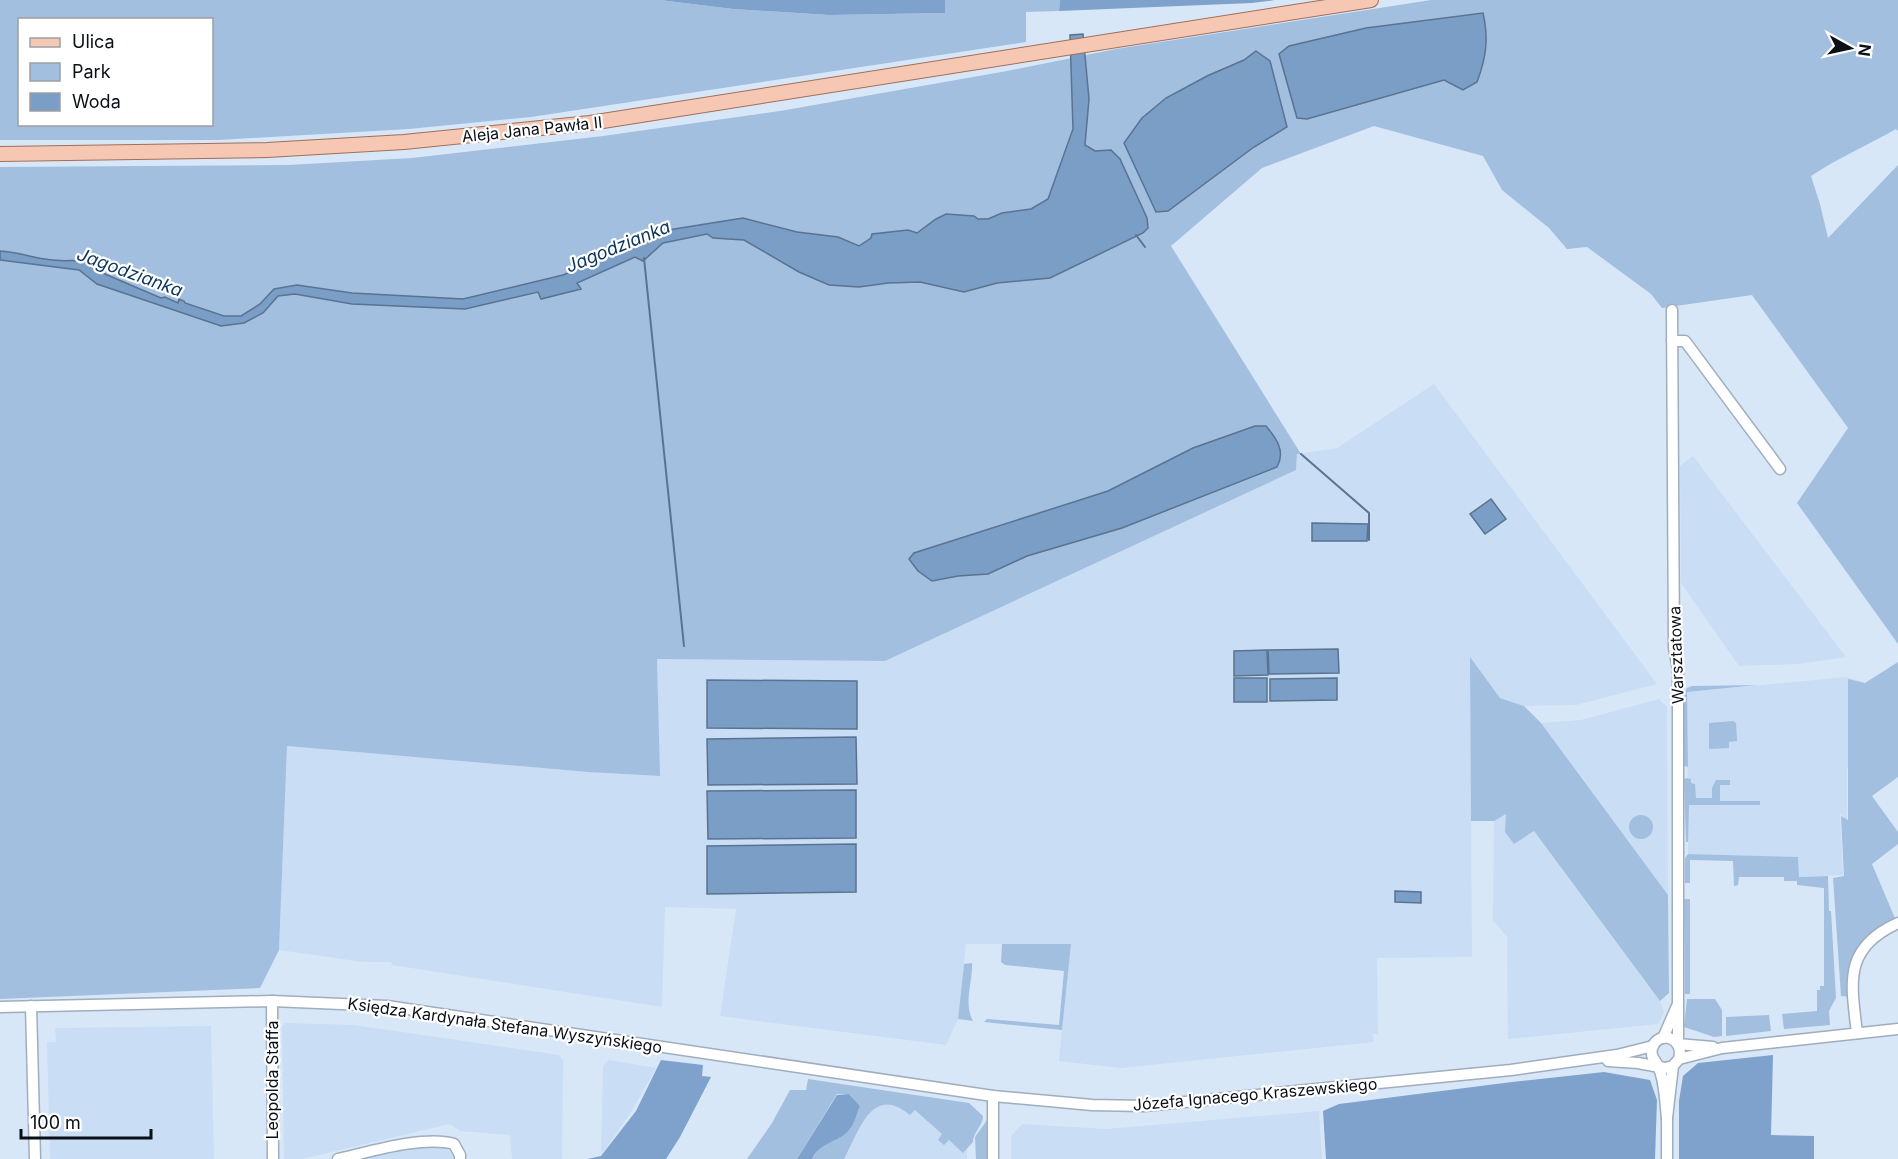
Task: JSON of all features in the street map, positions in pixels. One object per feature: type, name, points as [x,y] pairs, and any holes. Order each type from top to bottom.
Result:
[{"type":"main road","name":"Aleja Jana Pawła II","points":[[0,154],[267,150],[404,142],[590,123],[1371,0]]},
{"type":"street","name":"Warsztatowa","points":[[1672,310],[1674,648],[1678,669],[1678,1044]]},
{"type":"street","points":[[1672,341],[1685,341],[1780,470]]},
{"type":"street","points":[[1857,1033],[1852,984],[1858,957],[1867,942],[1898,922]]},
{"type":"street","name":"Warsztatowa","points":[[1663,1038],[1679,1000]]},
{"type":"street","name":"Księdza Kardynała Stefana Wyszyńskiego","points":[[0,1007],[272,1002],[387,1006],[864,1078]]},
{"type":"street","name":"Leopolda Staffa","points":[[272,1002],[273,1159]]},
{"type":"street","points":[[31,1006],[35,1159]]},
{"type":"street","points":[[1667,1118],[1658,1065],[1652,1054],[1653,1046],[1663,1038],[1671,1039],[1678,1044],[1722,1048],[1898,1029]]},
{"type":"street","points":[[1667,1159],[1667,1118],[1676,1063],[1681,1051],[1678,1044]]},
{"type":"street","name":"Józefa Ignacego Kraszewskiego","points":[[1575,1063],[1653,1046]]},
{"type":"street","points":[[1658,1065],[1665,1068],[1722,1048]]},
{"type":"street","name":"Józefa Ignacego Kraszewskiego","points":[[864,1078],[993,1096],[1092,1105],[1144,1106],[1575,1063],[1615,1061],[1658,1065]]},
{"type":"street","points":[[993,1096],[993,1159]]},
{"type":"street","points":[[338,1159],[394,1146],[442,1140],[454,1144],[460,1159]]},
{"type":"shaded area","points":[[660,0],[945,0],[945,13],[829,15],[733,9]]},
{"type":"shaded area","points":[[1060,0],[1275,0],[1252,3],[1059,11]]},
{"type":"shaded area","points":[[1434,384],[1657,684],[1576,705],[1524,706],[1500,698],[1470,658],[1472,957],[1377,958],[1378,1036],[1373,1034],[1374,1042],[1121,1068],[1059,1061],[1070,944],[966,944],[958,1019],[946,1045],[720,1016],[736,909],[665,907],[662,1007],[392,965],[391,962],[363,962],[279,950],[287,746],[659,776],[657,659],[885,661],[1296,470],[1297,454],[1337,448]]},
{"type":"shaded area","points":[[1693,456],[1846,657],[1798,664],[1739,666],[1681,583],[1680,466]]},
{"type":"shaded area","points":[[1847,677],[1874,686],[1898,766],[1847,767],[1847,820],[1840,814],[1843,875],[1799,877],[1798,857],[1688,854],[1687,692]]},
{"type":"shaded area","points":[[1659,699],[1667,707],[1668,895],[1541,723],[1581,720]]},
{"type":"shaded area","points":[[1506,813],[1514,844],[1534,831],[1660,1001],[1664,1013],[1658,1024],[1508,1039],[1507,937],[1493,920],[1494,821]]},
{"type":"shaded area","points":[[285,1023],[354,1025],[559,1055],[563,1061],[562,1159],[512,1159],[510,1135],[460,1131],[450,1124],[302,1159],[284,1159],[282,1027]]},
{"type":"shaded area","points":[[211,1026],[214,1159],[50,1159],[47,1042],[56,1042],[55,1028]]},
{"type":"shaded area","points":[[1773,1055],[1771,1135],[1814,1136],[1814,1159],[1679,1159],[1679,1101],[1683,1076],[1698,1063]]},
{"type":"shaded area","points":[[609,1060],[656,1068],[631,1112],[601,1155],[603,1066]]},
{"type":"shaded area","points":[[661,1060],[703,1065],[702,1076],[711,1077],[666,1159],[587,1159],[601,1156],[636,1111]]},
{"type":"shaded area","points":[[1604,1072],[1650,1080],[1657,1100],[1655,1159],[1326,1159],[1323,1111],[1339,1104]]},
{"type":"shaded area","points":[[849,1094],[860,1106],[850,1129],[841,1137],[825,1145],[815,1153],[812,1159],[797,1159],[837,1095]]},
{"type":"shaded area","points":[[885,1097],[967,1133],[967,1159],[839,1159],[871,1100]]},
{"type":"shaded area","points":[[1319,1111],[1322,1159],[1011,1159],[1011,1136],[1022,1124],[1106,1129]]},
{"type":"shaded area","points":[[442,1144],[455,1159],[359,1159]]},
{"type":"green space","points":[[0,0],[660,0],[733,9],[829,15],[945,13],[945,0],[1060,0],[1059,11],[1026,12],[1026,42],[531,117],[409,129],[219,140],[0,140]]},
{"type":"green space","points":[[1431,0],[1898,0],[1898,131],[1896,129],[1811,176],[1828,238],[1898,165],[1898,644],[1797,503],[1848,428],[1752,295],[1662,308],[1651,294],[1587,247],[1567,249],[1549,228],[1502,190],[1483,156],[1374,126],[1262,168],[1171,246],[1301,454],[1297,454],[1296,470],[885,661],[657,659],[660,776],[287,746],[279,950],[260,988],[0,999],[0,167],[288,165],[412,158],[603,136],[780,111],[1007,71],[1116,49]]},
{"type":"green space","points":[[1470,657],[1500,698],[1524,706],[1541,723],[1668,895],[1669,993],[1660,1001],[1534,831],[1514,844],[1505,832],[1506,814],[1494,821],[1471,821]]},
{"type":"green space","points":[[1898,662],[1898,777],[1872,796],[1898,832],[1898,844],[1872,864],[1897,923],[1858,957],[1853,997],[1841,996],[1833,878],[1844,876],[1841,816],[1848,820],[1848,679],[1865,683]]},
{"type":"green space","points":[[1757,685],[1687,692],[1688,767],[1684,766],[1683,695],[1687,688]]},
{"type":"green space","points":[[1733,721],[1736,723],[1737,741],[1729,742],[1729,748],[1709,749],[1709,723]]},
{"type":"green space","points":[[1691,779],[1691,783],[1695,784],[1696,798],[1712,798],[1712,788],[1716,780],[1730,780],[1730,785],[1720,785],[1720,801],[1760,801],[1760,805],[1689,805],[1688,842],[1686,842],[1684,780]]},
{"type":"green space","points":[[1641,815],[1650,818],[1653,827],[1650,836],[1641,839],[1632,836],[1629,827],[1632,818]]},
{"type":"green space","points":[[1688,854],[1798,857],[1799,877],[1828,876],[1836,998],[1829,1011],[1830,1025],[1784,1029],[1782,1014],[1817,1011],[1817,990],[1820,990],[1820,986],[1824,986],[1824,888],[1797,885],[1797,881],[1784,881],[1784,877],[1739,877],[1738,885],[1734,886],[1733,861],[1690,860],[1690,883],[1685,883],[1685,858]]},
{"type":"green space","points":[[1684,899],[1690,899],[1690,994],[1685,994]]},
{"type":"green space","points":[[1002,944],[1071,944],[1062,1030],[984,1022],[987,1019],[1059,1025],[1064,971],[1005,965],[1001,962]]},
{"type":"green space","points":[[972,963],[969,1007],[973,1021],[958,1019],[964,964]]},
{"type":"green space","points":[[1687,999],[1715,999],[1722,1010],[1722,1036],[1714,1037],[1684,1027]]},
{"type":"green space","points":[[1769,1015],[1771,1031],[1726,1036],[1726,1017]]},
{"type":"green space","points":[[808,1079],[969,1103],[983,1116],[983,1120],[973,1142],[963,1153],[949,1140],[944,1145],[938,1140],[942,1134],[915,1110],[910,1115],[897,1107],[886,1104],[876,1107],[861,1124],[844,1159],[812,1159],[824,1145],[846,1133],[856,1118],[860,1106],[849,1094],[837,1094],[797,1159],[747,1159],[772,1123],[790,1090],[806,1090]]},
{"type":"green space","points":[[987,1120],[989,1122],[988,1159],[976,1159],[975,1137]]},
{"type":"water","points":[[1483,13],[1486,48],[1483,65],[1477,82],[1463,90],[1444,80],[1307,119],[1297,118],[1279,54],[1289,46],[1366,28]]},
{"type":"water","points":[[1083,34],[1089,99],[1085,145],[1095,151],[1111,150],[1120,159],[1147,218],[1148,228],[1143,233],[1050,278],[997,283],[964,292],[920,282],[859,287],[829,285],[799,272],[744,240],[713,238],[707,234],[663,243],[643,261],[635,257],[577,283],[581,289],[541,299],[538,292],[465,309],[352,304],[295,294],[278,296],[263,313],[244,323],[221,326],[97,284],[79,270],[0,260],[0,251],[59,261],[89,263],[96,265],[96,268],[105,274],[161,298],[165,297],[178,303],[179,299],[224,316],[241,316],[260,304],[274,289],[297,285],[352,293],[463,299],[563,275],[631,247],[662,231],[743,218],[797,232],[838,237],[859,246],[871,238],[872,234],[908,230],[917,233],[946,214],[988,219],[1002,213],[1031,209],[1048,199],[1073,129],[1070,35]]},
{"type":"water","points":[[1256,51],[1270,61],[1287,127],[1254,147],[1168,211],[1156,212],[1124,143],[1142,118],[1166,98],[1207,76],[1244,60]]},
{"type":"water","points":[[1255,426],[1266,426],[1276,440],[1280,450],[1280,461],[1277,467],[1122,528],[1027,556],[988,574],[932,581],[918,571],[909,559],[914,553],[1108,491],[1193,448]]},
{"type":"water","points":[[1491,499],[1506,519],[1485,534],[1470,514]]},
{"type":"water","points":[[1312,523],[1368,524],[1367,541],[1312,541]]},
{"type":"water","points":[[1338,649],[1339,673],[1269,674],[1268,650]]},
{"type":"water","points":[[1267,650],[1268,675],[1234,676],[1234,651]]},
{"type":"water","points":[[1234,678],[1267,678],[1267,702],[1234,702]]},
{"type":"water","points":[[1337,678],[1337,700],[1270,701],[1270,679]]},
{"type":"water","points":[[707,680],[857,681],[857,729],[707,728]]},
{"type":"water","points":[[856,737],[857,784],[708,785],[707,739]]},
{"type":"water","points":[[856,790],[856,838],[708,839],[707,791]]},
{"type":"water","points":[[856,844],[856,892],[707,894],[707,846]]},
{"type":"water","points":[[1395,891],[1421,892],[1421,903],[1395,902]]},
{"type":"waterway","points":[[1136,235],[1145,247]]},
{"type":"waterway","points":[[644,258],[684,646]]},
{"type":"waterway","points":[[1301,454],[1369,513],[1369,540]]},
{"type":"water label","name":"Jagodzianka","points":[[618,246]]},
{"type":"water label","name":"Jagodzianka","points":[[130,272]]}]
